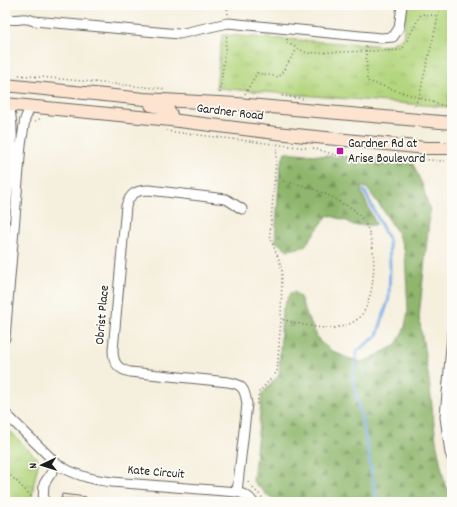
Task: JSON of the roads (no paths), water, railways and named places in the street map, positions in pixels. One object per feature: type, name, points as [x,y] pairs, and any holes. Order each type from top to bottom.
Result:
[{"type":"street","points":[[5,18],[12,21],[27,18],[34,21],[179,34],[228,23],[381,38],[393,36],[399,28],[402,5]]},
{"type":"street","name":"Gardner Road","points":[[5,85],[144,99],[237,104],[452,123]]},
{"type":"street","points":[[144,99],[150,105],[166,108],[170,111],[172,115],[171,120]]},
{"type":"street","points":[[5,218],[7,179],[12,144],[12,118],[7,104]]},
{"type":"street","name":"Gardner Road","points":[[7,104],[171,120],[284,134],[426,148],[452,148]]},
{"type":"street","points":[[5,338],[21,146],[25,119],[31,106]]},
{"type":"street","name":"Obrist Place","points":[[237,492],[247,404],[245,392],[241,386],[235,383],[122,370],[113,359],[113,350],[126,206],[128,198],[140,190],[149,190],[226,199],[242,209]]},
{"type":"street","points":[[452,335],[445,417],[452,458]]},
{"type":"street","name":"Kate Circuit","points":[[5,412],[57,464],[66,470],[96,481],[237,492],[251,498],[253,502]]},
{"type":"street","points":[[39,501],[44,484],[57,464]]},
{"type":"waterway","points":[[364,190],[389,241],[389,298],[377,336],[357,351],[353,381],[363,425],[377,502]]},
{"type":"place","name":"Gardner Rd at Arise Boulevard","points":[[340,151]]}]
